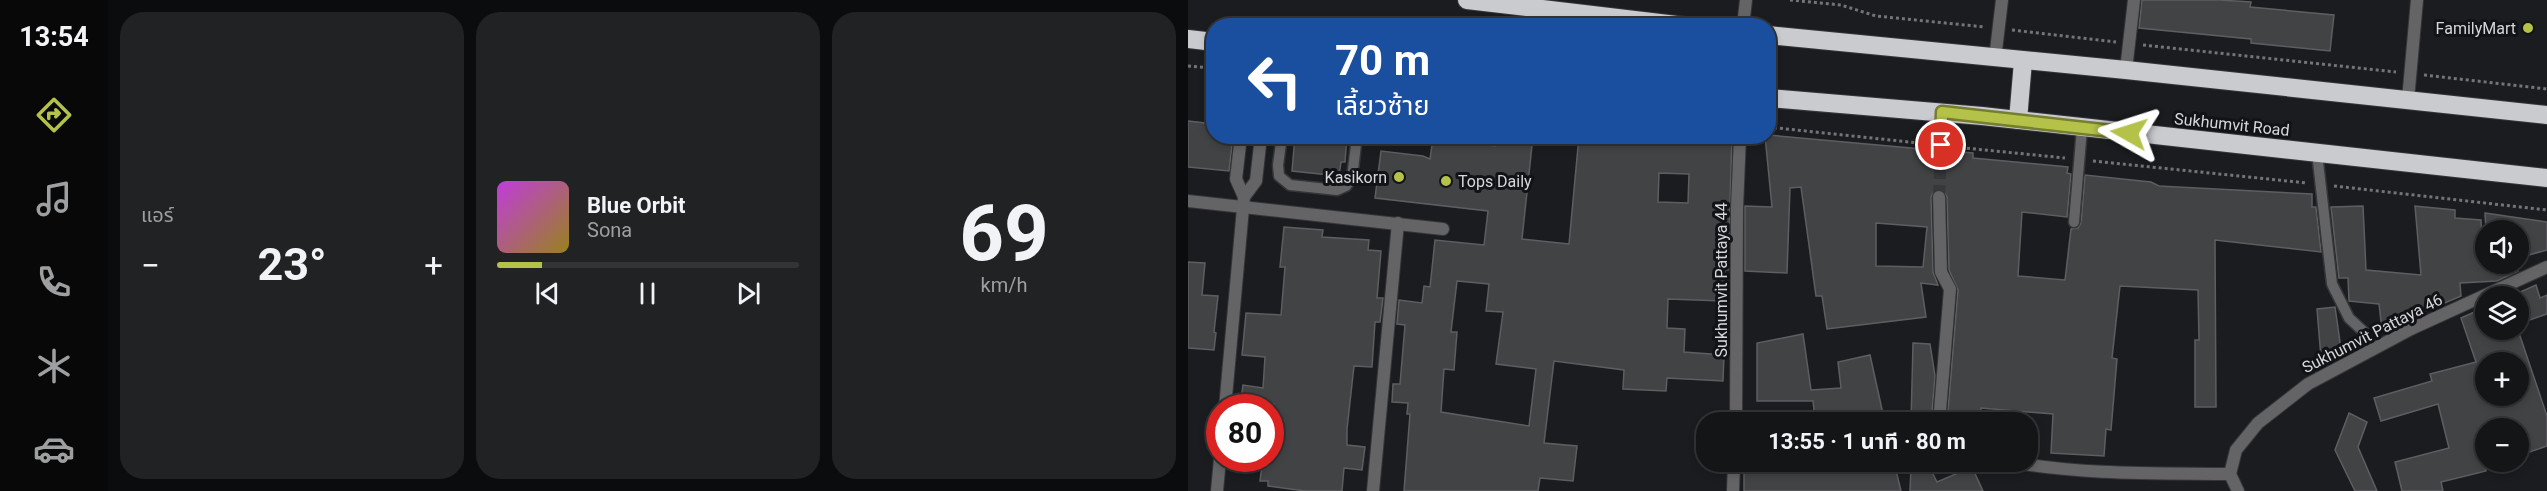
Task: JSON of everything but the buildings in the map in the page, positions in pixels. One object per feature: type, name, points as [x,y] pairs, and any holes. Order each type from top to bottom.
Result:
[{"type":"highway","points":[[1467,0],[1559,5],[1637,18]]},
{"type":"highway","points":[[1776,36],[2547,115]]},
{"type":"highway","points":[[1188,39],[1206,41]]},
{"type":"highway","points":[[2018,120],[2023,61]]},
{"type":"highway","name":"Sukhumvit Road","points":[[1776,99],[1942,112],[2547,178]]},
{"type":"street","points":[[1744,18],[1746,0]]},
{"type":"street","points":[[1995,58],[2002,0]]},
{"type":"street","points":[[2126,70],[2134,0]]},
{"type":"street","points":[[2408,100],[2417,0]]},
{"type":"street","points":[[1941,148],[1942,112]]},
{"type":"street","points":[[1240,144],[1236,179],[1244,203]]},
{"type":"street","points":[[1225,394],[1244,203],[1256,181],[1260,144]]},
{"type":"street","name":"Sukhumvit Pattaya 44","points":[[1736,412],[1737,208],[1740,144]]},
{"type":"street","points":[[1939,197],[1941,272],[1950,289],[1940,412]]},
{"type":"street","points":[[1188,201],[1244,203],[1443,229]]},
{"type":"street","points":[[1373,491],[1398,223]]},
{"type":"street","name":"Sukhumvit Pattaya 46","points":[[2230,474],[2236,450],[2258,423],[2308,384],[2411,329],[2547,267]]},
{"type":"street","points":[[2038,466],[2130,473],[2230,474],[2238,491]]},
{"type":"street","points":[[1217,491],[1219,472]]},
{"type":"street","points":[[1733,491],[1734,472]]},
{"type":"lane","points":[[2074,222],[2082,128]]},
{"type":"lane","points":[[1281,144],[1279,177],[1290,185],[1337,190],[1346,186],[1352,178],[1356,144]]},
{"type":"lane","points":[[2317,153],[2331,284],[2349,318],[2364,332]]},
{"type":"path","points":[[1790,0],[1841,5],[1876,16],[2547,89]]},
{"type":"path","points":[[1188,66],[1206,67]]},
{"type":"path","points":[[1776,128],[1941,148],[2079,159],[2547,210]]},
{"type":"tunnel","points":[[1939,197],[1941,150]]},
{"type":"place","name":"FamilyMart","points":[[2528,28]]},
{"type":"place","name":"Kasikorn","points":[[1399,177]]},
{"type":"place","name":"Tops Daily","points":[[1446,181]]},
{"type":"route","points":[[1941,145],[1942,112],[2129,133]]}]
